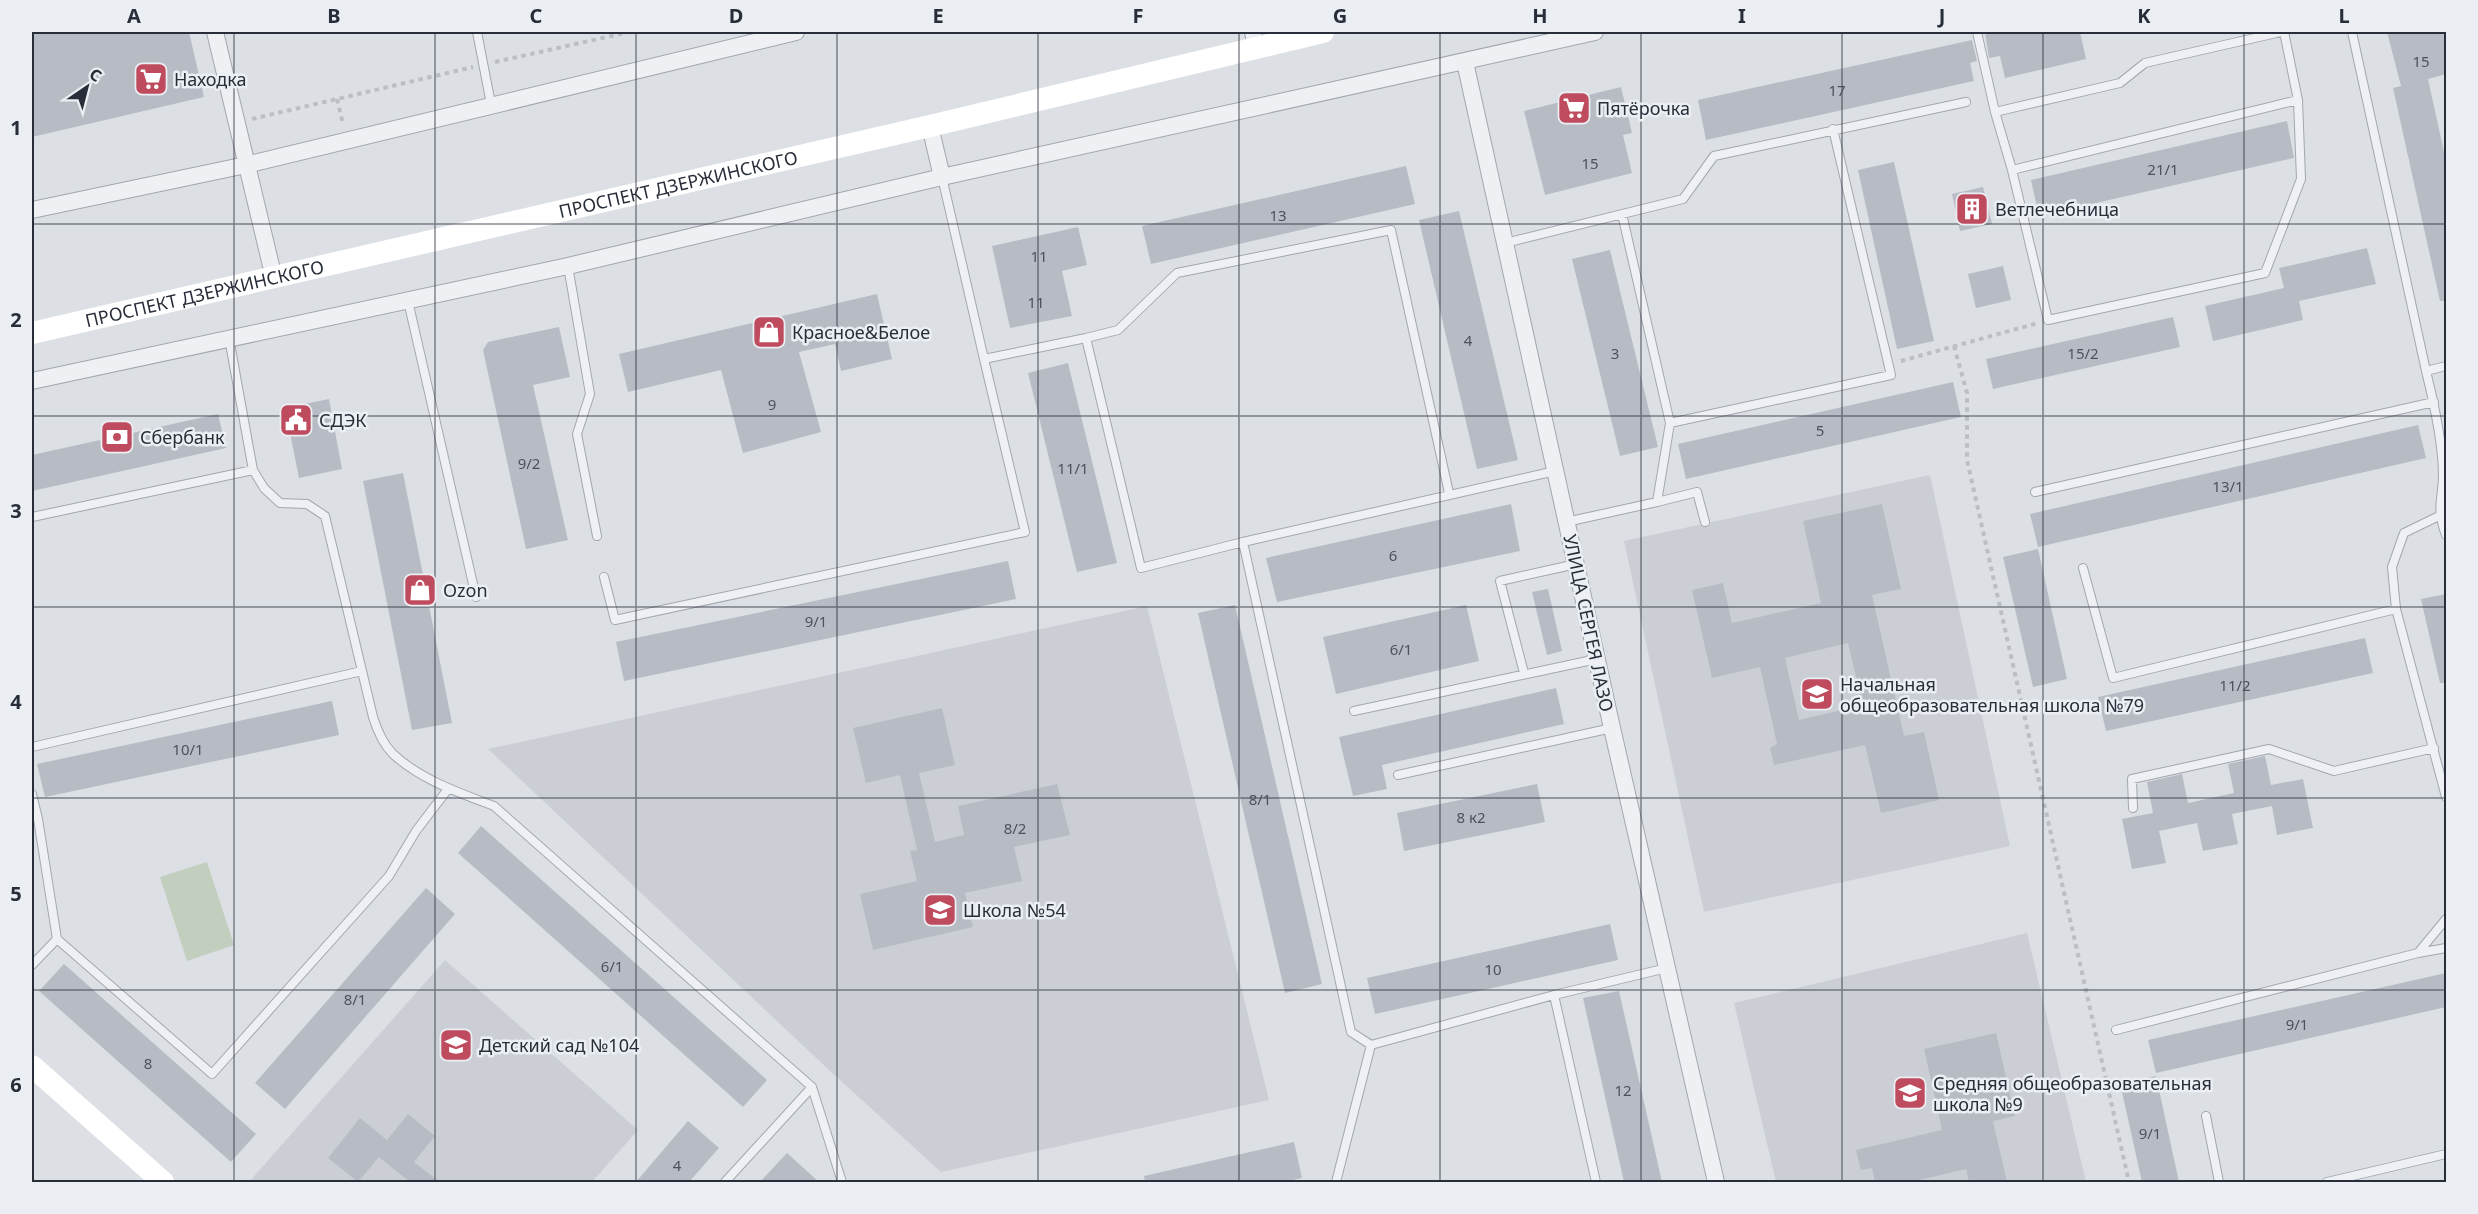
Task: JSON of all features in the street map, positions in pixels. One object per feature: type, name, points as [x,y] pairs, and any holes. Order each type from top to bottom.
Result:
[{"type":"main road","name":"ПРОСПЕКТ ДЗЕРЖИНСКОГО","points":[[32,333],[930,126],[1255,39],[1323,32]]},
{"type":"main road","points":[[32,1066],[163,1182]]},
{"type":"street","points":[[214,32],[274,278]]},
{"type":"street","points":[[32,210],[246,165],[796,32]]},
{"type":"street","points":[[32,381],[568,266],[942,177],[1595,32]]},
{"type":"street","name":"УЛИЦА СЕРГЕЯ ЛАЗО","points":[[1465,62],[1612,728],[1716,1182]]},
{"type":"street","points":[[930,126],[942,177]]},
{"type":"lane","points":[[477,32],[491,104]]},
{"type":"lane","points":[[1977,32],[1995,112],[2012,170],[2048,320],[2265,273],[2301,179],[2298,99],[2283,32],[2145,63],[2120,83],[1995,112]]},
{"type":"lane","points":[[2352,32],[2434,402],[2443,475],[2439,516],[2446,535]]},
{"type":"lane","points":[[2012,170],[2298,99]]},
{"type":"lane","points":[[1505,243],[1683,199],[1714,156],[1966,102]]},
{"type":"lane","points":[[1670,423],[1891,375],[1833,129]]},
{"type":"lane","points":[[604,577],[615,620],[1025,532],[942,177]]},
{"type":"lane","points":[[1622,214],[1670,423],[1657,501]]},
{"type":"lane","points":[[984,359],[1118,330],[1177,273],[1391,230],[1449,493]]},
{"type":"lane","points":[[568,266],[590,394],[577,434],[597,536]]},
{"type":"lane","points":[[408,301],[476,597]]},
{"type":"lane","points":[[229,338],[253,470],[264,488],[280,503],[307,504],[325,516],[379,736],[393,754],[448,789],[494,806],[812,1087],[842,1182]]},
{"type":"lane","points":[[1086,338],[1141,568],[1449,493],[1555,471]]},
{"type":"lane","points":[[2426,371],[2446,366]]},
{"type":"lane","points":[[2035,492],[2434,402]]},
{"type":"lane","points":[[32,517],[253,470]]},
{"type":"lane","points":[[1566,522],[1697,492],[1705,522]]},
{"type":"lane","points":[[2439,516],[2404,533],[2392,567],[2396,609],[2446,797]]},
{"type":"lane","points":[[1243,542],[1352,1032],[1371,1045],[1554,995],[1667,968]]},
{"type":"lane","points":[[1524,673],[1500,581],[1576,564]]},
{"type":"lane","points":[[2083,568],[2113,678],[2396,609]]},
{"type":"lane","points":[[1354,711],[1597,659]]},
{"type":"lane","points":[[32,747],[362,670]]},
{"type":"lane","points":[[1398,775],[1612,728]]},
{"type":"lane","points":[[2133,808],[2132,779],[2269,749],[2334,771],[2434,748]]},
{"type":"lane","points":[[32,794],[57,939],[212,1074],[389,876],[416,831],[448,789]]},
{"type":"lane","points":[[2418,953],[2446,919]]},
{"type":"lane","points":[[32,965],[57,939]]},
{"type":"lane","points":[[2116,1030],[2418,953],[2446,948]]},
{"type":"lane","points":[[1554,995],[1596,1182]]},
{"type":"lane","points":[[1336,1182],[1371,1045]]},
{"type":"lane","points":[[725,1182],[812,1087]]},
{"type":"lane","points":[[2206,1116],[2219,1182]]},
{"type":"lane","points":[[2327,1182],[2446,1154]]},
{"type":"path","points":[[236,123],[629,32]]},
{"type":"path","points":[[337,99],[348,140]]},
{"type":"path","points":[[1888,364],[2048,320]]},
{"type":"path","points":[[1954,346],[1967,393],[1966,460],[2129,1182]]},
{"type":"shaded area","name":"Начальная общеобразовательная школа №79","points":[[1930,475],[2010,846],[1704,912],[1624,541]]},
{"type":"shaded area","name":"Школа №54","points":[[1147,606],[1269,1100],[941,1172],[830,1071],[488,749]]},
{"type":"shaded area","name":"Средняя общеобразовательная школа №9","points":[[2027,933],[2086,1182],[1776,1182],[1734,1003]]},
{"type":"shaded area","name":"Детский сад №104","points":[[445,960],[638,1130],[592,1182],[249,1182]]},
{"type":"green space","points":[[207,862],[234,945],[187,961],[160,877]]},
{"type":"building","points":[[32,32],[189,32],[204,97],[32,137]]},
{"type":"building","points":[[1985,32],[2080,32],[2086,59],[2005,78],[2000,56],[1989,58]]},
{"type":"building","points":[[2387,32],[2443,32],[2446,47],[2446,74],[2428,79],[2446,161],[2446,301],[2440,301],[2393,88],[2401,86]]},
{"type":"building","points":[[1972,40],[1977,61],[1970,63],[1974,81],[1706,140],[1698,100]]},
{"type":"building","points":[[1621,87],[1632,133],[1623,135],[1632,173],[1545,195],[1524,111]]},
{"type":"building","points":[[2287,121],[2294,158],[2039,216],[2031,180]]},
{"type":"building","points":[[1894,162],[1934,341],[1897,349],[1858,170]]},
{"type":"building","points":[[1406,166],[1415,204],[1151,264],[1142,226]]},
{"type":"building","name":"Ветлечебница","points":[[1983,187],[1992,224],[1960,231],[1952,194]]},
{"type":"building","points":[[1459,211],[1518,460],[1477,469],[1419,220]]},
{"type":"building","points":[[1078,227],[1087,265],[1062,271],[1072,316],[1010,328],[992,246]]},
{"type":"building","points":[[2367,248],[2376,284],[2299,301],[2303,320],[2213,341],[2205,306],[2284,288],[2279,268]]},
{"type":"building","points":[[1610,250],[1658,447],[1620,456],[1572,259]]},
{"type":"building","points":[[2003,266],[2011,300],[1976,308],[1968,274]]},
{"type":"building","points":[[877,294],[892,359],[841,371],[835,344],[799,352],[821,432],[743,453],[721,370],[628,392],[619,354]]},
{"type":"building","points":[[2173,317],[2180,347],[1993,389],[1986,359]]},
{"type":"building","points":[[559,327],[570,377],[533,385],[568,540],[526,549],[483,350],[488,342]]},
{"type":"building","points":[[1068,363],[1117,563],[1077,572],[1028,373]]},
{"type":"building","points":[[1953,382],[1961,417],[1686,479],[1678,444]]},
{"type":"building","points":[[329,399],[342,469],[299,478],[285,408]]},
{"type":"building","points":[[218,414],[226,448],[32,491],[32,455]]},
{"type":"building","points":[[2418,425],[2426,458],[2038,547],[2030,514]]},
{"type":"building","points":[[403,473],[452,723],[412,730],[363,481]]},
{"type":"building","points":[[1511,504],[1520,551],[1277,602],[1266,558]]},
{"type":"building","points":[[1882,504],[1901,589],[1872,595],[1904,736],[1924,732],[1939,800],[1881,813],[1865,745],[1774,765],[1770,748],[1777,744],[1760,667],[1712,678],[1692,590],[1723,583],[1732,623],[1821,603],[1803,521]],"holes":[[[1848,643],[1863,705],[1799,720],[1785,658]]]},
{"type":"building","points":[[2038,549],[2067,679],[2033,687],[2003,557]]},
{"type":"building","points":[[1008,561],[1016,599],[624,681],[616,642]]},
{"type":"building","points":[[1548,589],[1562,651],[1547,655],[1532,592]]},
{"type":"building","points":[[2446,594],[2446,683],[2440,683],[2421,599]]},
{"type":"building","points":[[1235,605],[1322,984],[1285,993],[1198,613]]},
{"type":"building","points":[[1466,605],[1479,661],[1336,694],[1323,637]]},
{"type":"building","points":[[2365,638],[2373,673],[2106,731],[2098,697]]},
{"type":"building","points":[[1556,688],[1564,724],[1382,765],[1387,789],[1353,796],[1339,737]]},
{"type":"building","points":[[332,701],[339,735],[45,797],[37,764]]},
{"type":"building","points":[[942,708],[955,765],[919,773],[935,842],[964,835],[958,806],[1057,784],[1070,835],[1014,847],[1022,881],[965,893],[973,927],[873,950],[860,894],[917,881],[910,851],[917,850],[900,775],[866,783],[853,728]]},
{"type":"building","points":[[2265,756],[2271,785],[2303,779],[2313,828],[2277,835],[2272,806],[2232,814],[2238,844],[2203,851],[2197,823],[2159,831],[2166,863],[2132,869],[2122,819],[2153,813],[2147,782],[2182,774],[2188,803],[2234,793],[2228,764]]},
{"type":"building","points":[[1537,784],[1545,822],[1404,851],[1397,813]]},
{"type":"building","points":[[481,826],[767,1080],[743,1107],[458,853]]},
{"type":"building","points":[[426,888],[455,914],[285,1109],[255,1083]]},
{"type":"building","points":[[1610,924],[1618,960],[1375,1014],[1367,978]]},
{"type":"building","points":[[64,964],[256,1134],[231,1162],[39,991]]},
{"type":"building","points":[[2446,973],[2446,1007],[2156,1073],[2148,1040]]},
{"type":"building","points":[[1619,991],[1662,1182],[1624,1182],[1583,998]]},
{"type":"building","points":[[1996,1033],[2015,1116],[1993,1121],[2007,1182],[1969,1182],[1966,1169],[1911,1182],[1875,1182],[1872,1168],[1861,1170],[1856,1150],[1942,1130],[1924,1049]]},
{"type":"building","points":[[2156,1076],[2179,1182],[2142,1182],[2120,1083]]},
{"type":"building","points":[[408,1114],[435,1136],[414,1162],[440,1182],[410,1182],[379,1157],[358,1182],[328,1158],[360,1118],[387,1140]]},
{"type":"building","points":[[688,1121],[719,1148],[689,1182],[636,1182]]},
{"type":"building","points":[[1294,1142],[1302,1178],[1283,1182],[1145,1182],[1144,1176]]},
{"type":"building","points":[[787,1153],[819,1182],[760,1182]]},
{"type":"place","name":"Находка","points":[[151,79]]},
{"type":"place","name":"Пятёрочка","points":[[1574,108]]},
{"type":"place","name":"Ветлечебница","points":[[1972,209]]},
{"type":"place","name":"Красное&Белое","points":[[769,332]]},
{"type":"place","name":"СДЭК","points":[[296,420]]},
{"type":"place","name":"Сбербанк","points":[[117,437]]},
{"type":"place","name":"Ozon","points":[[420,590]]},
{"type":"place","name":"Начальная общеобразовательная школа №79","points":[[1817,694]]},
{"type":"place","name":"Школа №54","points":[[940,910]]},
{"type":"place","name":"Детский сад №104","points":[[456,1045]]},
{"type":"place","name":"Средняя общеобразовательная школа №9","points":[[1910,1093]]}]
